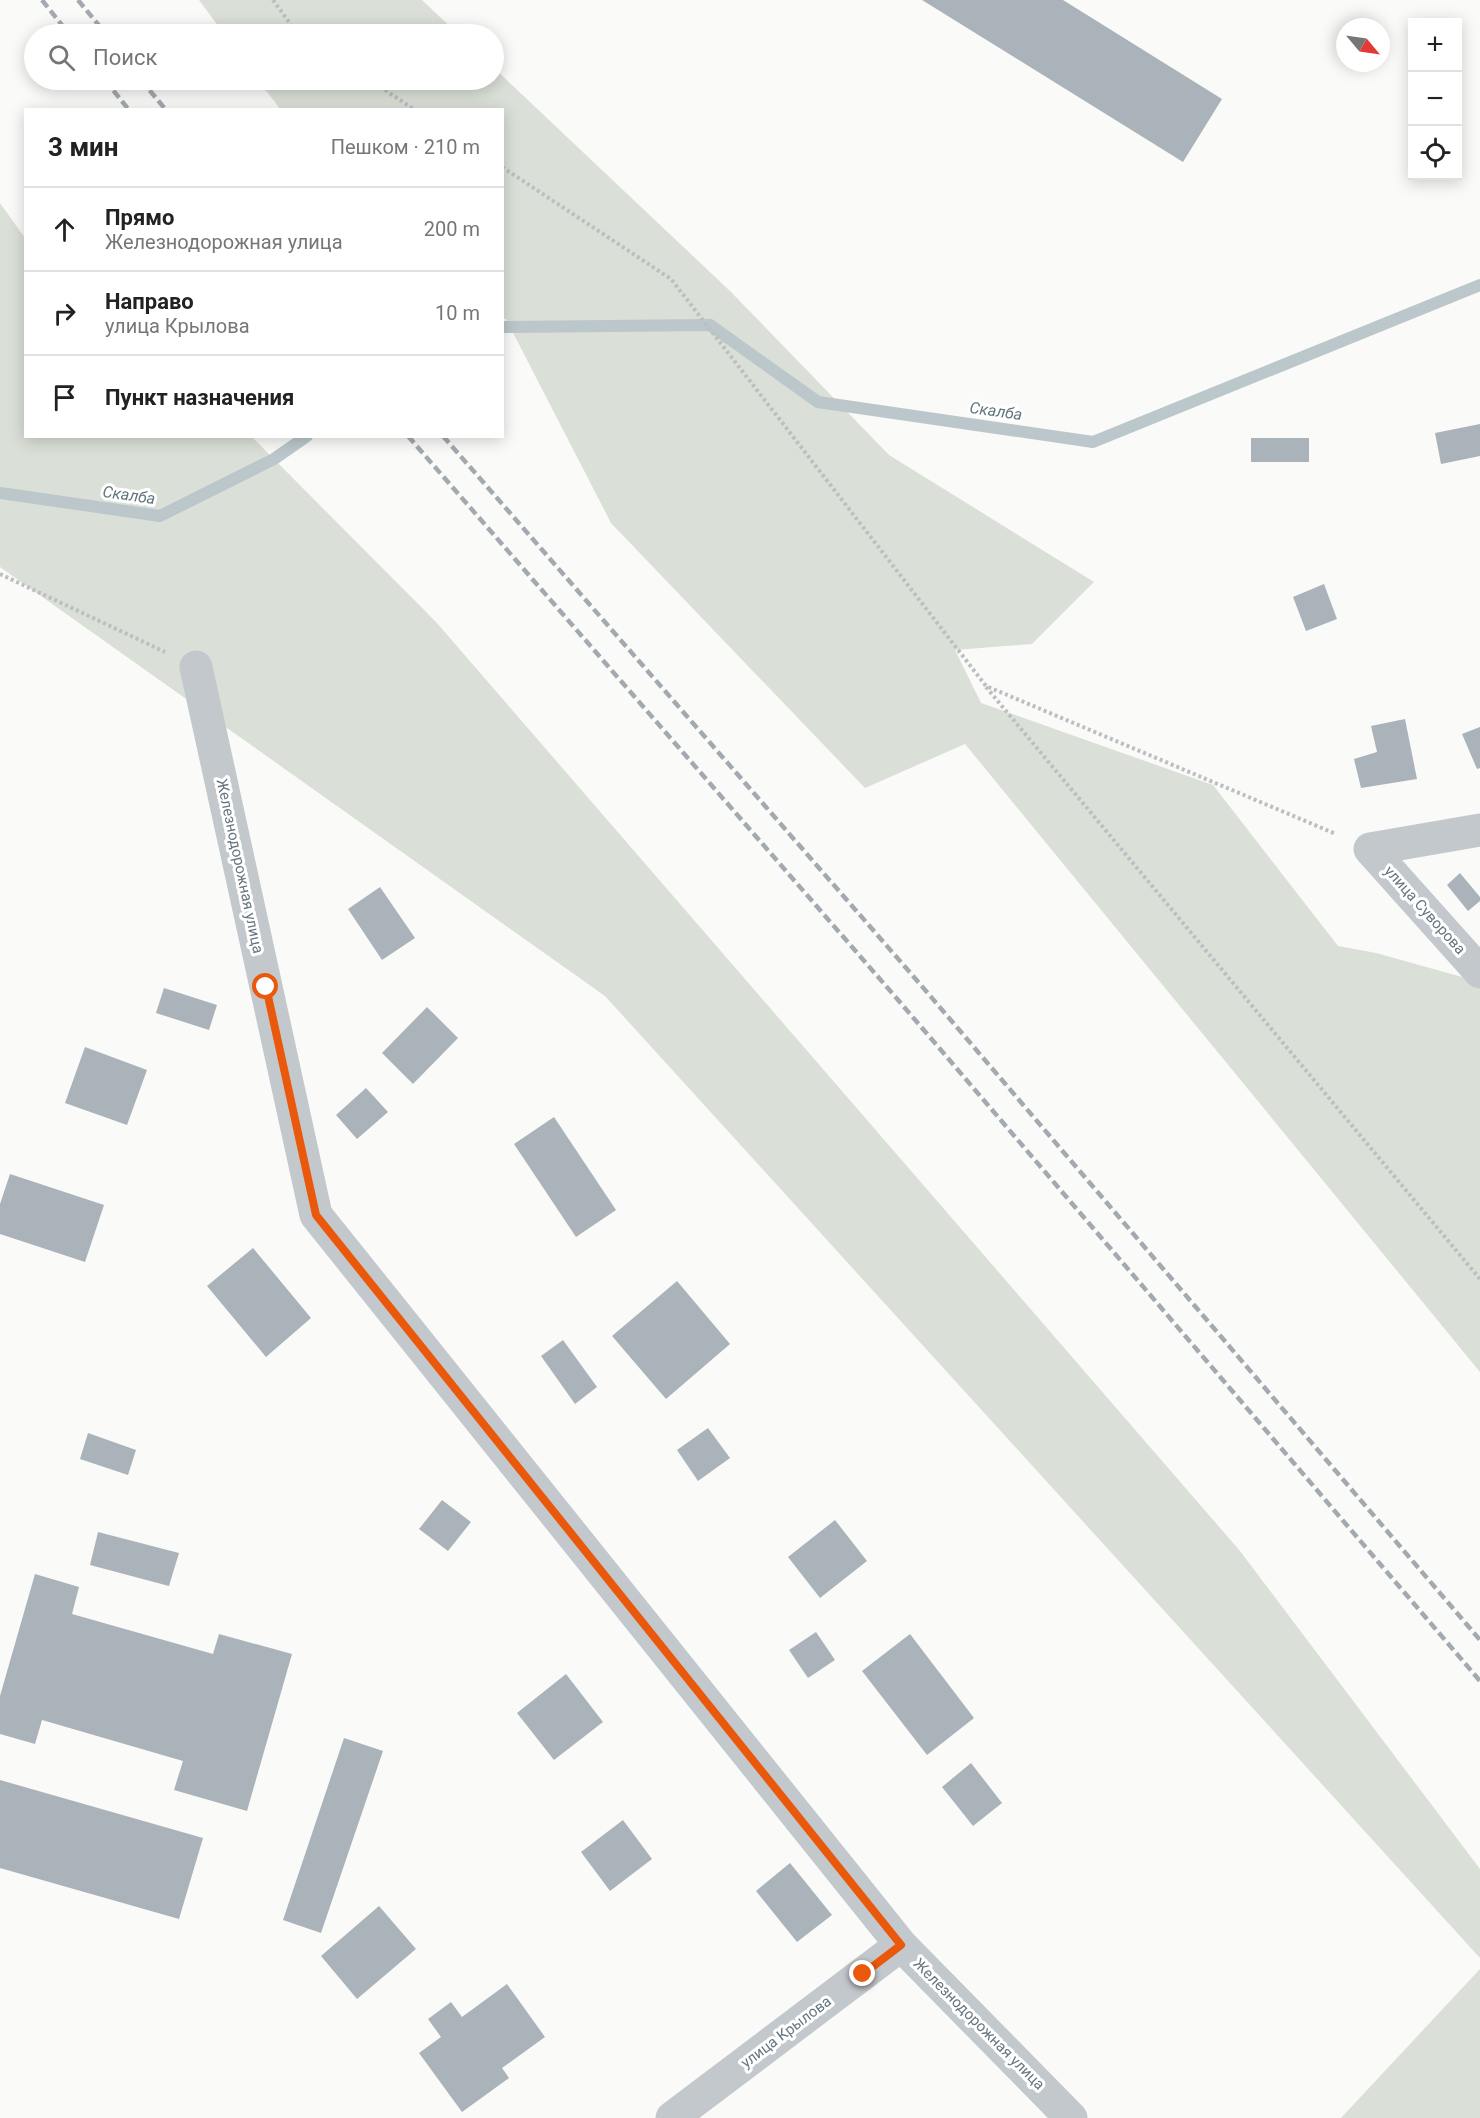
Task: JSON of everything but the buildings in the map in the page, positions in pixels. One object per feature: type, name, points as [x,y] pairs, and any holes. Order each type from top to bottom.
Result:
[{"type":"street","name":"Железнодорожная улица","points":[[196,667],[316,1215],[901,1945],[1071,2118]]},
{"type":"street","points":[[1370,849],[1480,830]]},
{"type":"street","name":"улица Суворова","points":[[1370,849],[1480,972]]},
{"type":"street","name":"улица Крылова","points":[[672,2118],[901,1945]]},
{"type":"path","points":[[273,0],[290,24]]},
{"type":"path","points":[[385,90],[412,108]]},
{"type":"path","points":[[504,168],[671,279],[986,686],[1480,1279]]},
{"type":"path","points":[[0,574],[196,667]]},
{"type":"path","points":[[986,686],[1370,849]]},
{"type":"shaded area","points":[[199,0],[422,0],[447,24],[217,24]]},
{"type":"shaded area","points":[[504,77],[731,292],[889,455],[1094,582],[1032,644],[955,650],[981,703],[1213,785],[1338,946],[1376,953],[1480,982],[1480,1372],[965,744],[865,788],[611,523],[504,318],[504,108],[279,108],[266,90],[504,90]]},
{"type":"shaded area","points":[[0,203],[24,237],[24,438],[253,438],[436,622],[1240,1551],[1480,1869],[1480,1958],[605,996],[0,567]]},
{"type":"shaded area","points":[[1480,1969],[1480,2118],[1341,2118]]},
{"type":"waterway","name":"Скалба","points":[[504,327],[710,325],[818,402],[1093,442],[1480,285]]},
{"type":"waterway","name":"Скалба","points":[[0,493],[160,516],[274,459],[304,438]]},
{"type":"railway","points":[[42,0],[61,24]]},
{"type":"railway","points":[[78,0],[98,24]]},
{"type":"railway","points":[[113,90],[127,108]]},
{"type":"railway","points":[[149,90],[164,108]]},
{"type":"railway","points":[[410,438],[899,1001],[1480,1681]]},
{"type":"railway","points":[[445,438],[920,984],[1480,1640]]},
{"type":"route","points":[[266,987],[316,1215],[901,1945],[863,1974]]}]
